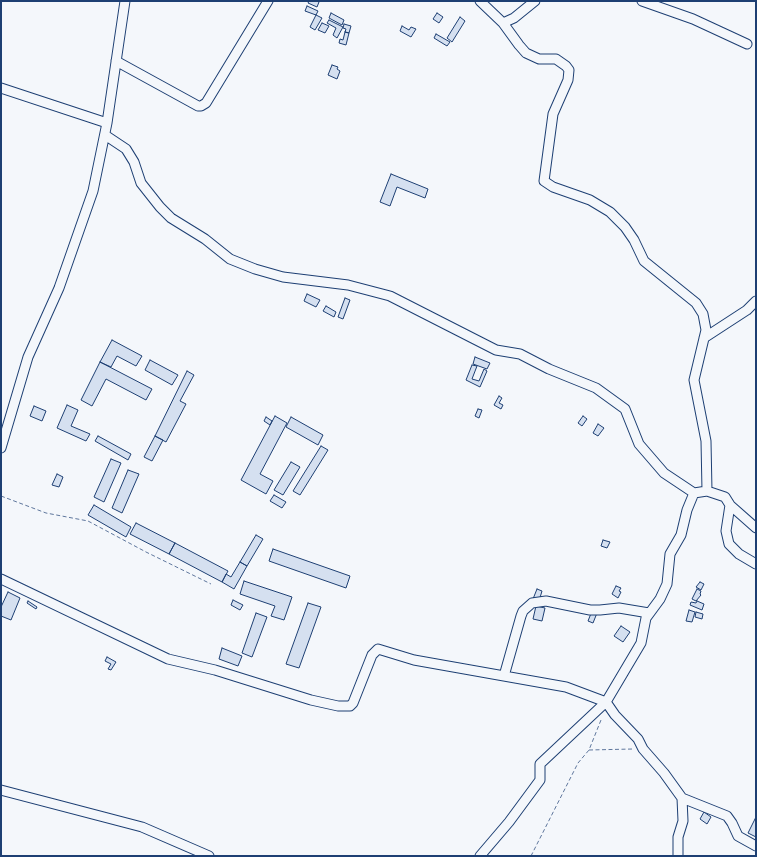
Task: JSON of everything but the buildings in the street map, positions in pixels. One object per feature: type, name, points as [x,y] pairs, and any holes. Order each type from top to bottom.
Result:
[{"type":"street","points":[[1,448],[28,357],[59,288],[93,191],[107,123],[125,1]]},
{"type":"street","points":[[116,61],[201,106],[206,103],[268,1]]},
{"type":"street","points":[[480,1],[503,23],[526,53],[539,59],[556,59],[569,70],[568,80],[553,114],[544,181],[553,187],[602,206],[618,220],[634,240],[644,261],[691,299],[700,309],[706,325],[694,380],[706,441],[707,491]]},
{"type":"street","points":[[503,23],[514,18],[535,1]]},
{"type":"street","points":[[642,1],[694,19],[747,44]]},
{"type":"street","points":[[1,88],[107,123]]},
{"type":"street","points":[[105,134],[126,149],[134,162],[141,183],[160,207],[171,218],[205,239],[230,259],[283,277],[348,285],[390,296],[496,350],[520,354],[556,372],[590,385],[625,410],[639,444],[664,473],[694,493],[707,491],[721,494],[730,505],[756,528]]},
{"type":"street","points":[[704,338],[747,310],[756,301]]},
{"type":"street","points":[[480,856],[509,822],[540,780],[540,764],[606,702],[641,643],[645,621],[667,584],[670,554],[681,535],[687,510],[694,493]]},
{"type":"street","points":[[730,505],[726,531],[729,544],[739,554],[756,564]]},
{"type":"street","points":[[1,579],[168,659],[215,670],[311,700],[338,706],[350,706],[353,703],[372,655],[378,649],[414,660],[566,688],[606,702],[615,715],[638,739],[643,749],[682,798],[683,815],[678,837],[678,856]]},
{"type":"street","points":[[504,676],[521,616],[523,611],[532,603],[546,601],[590,610],[619,608],[649,613]]},
{"type":"street","points":[[1,790],[142,827],[208,856]]},
{"type":"street","points":[[682,798],[727,816],[738,836],[756,846]]},
{"type":"path","points":[[1,496],[46,512],[88,521],[211,584]]},
{"type":"path","points":[[531,856],[578,763],[589,750],[601,719]]},
{"type":"path","points":[[589,750],[643,749]]}]
